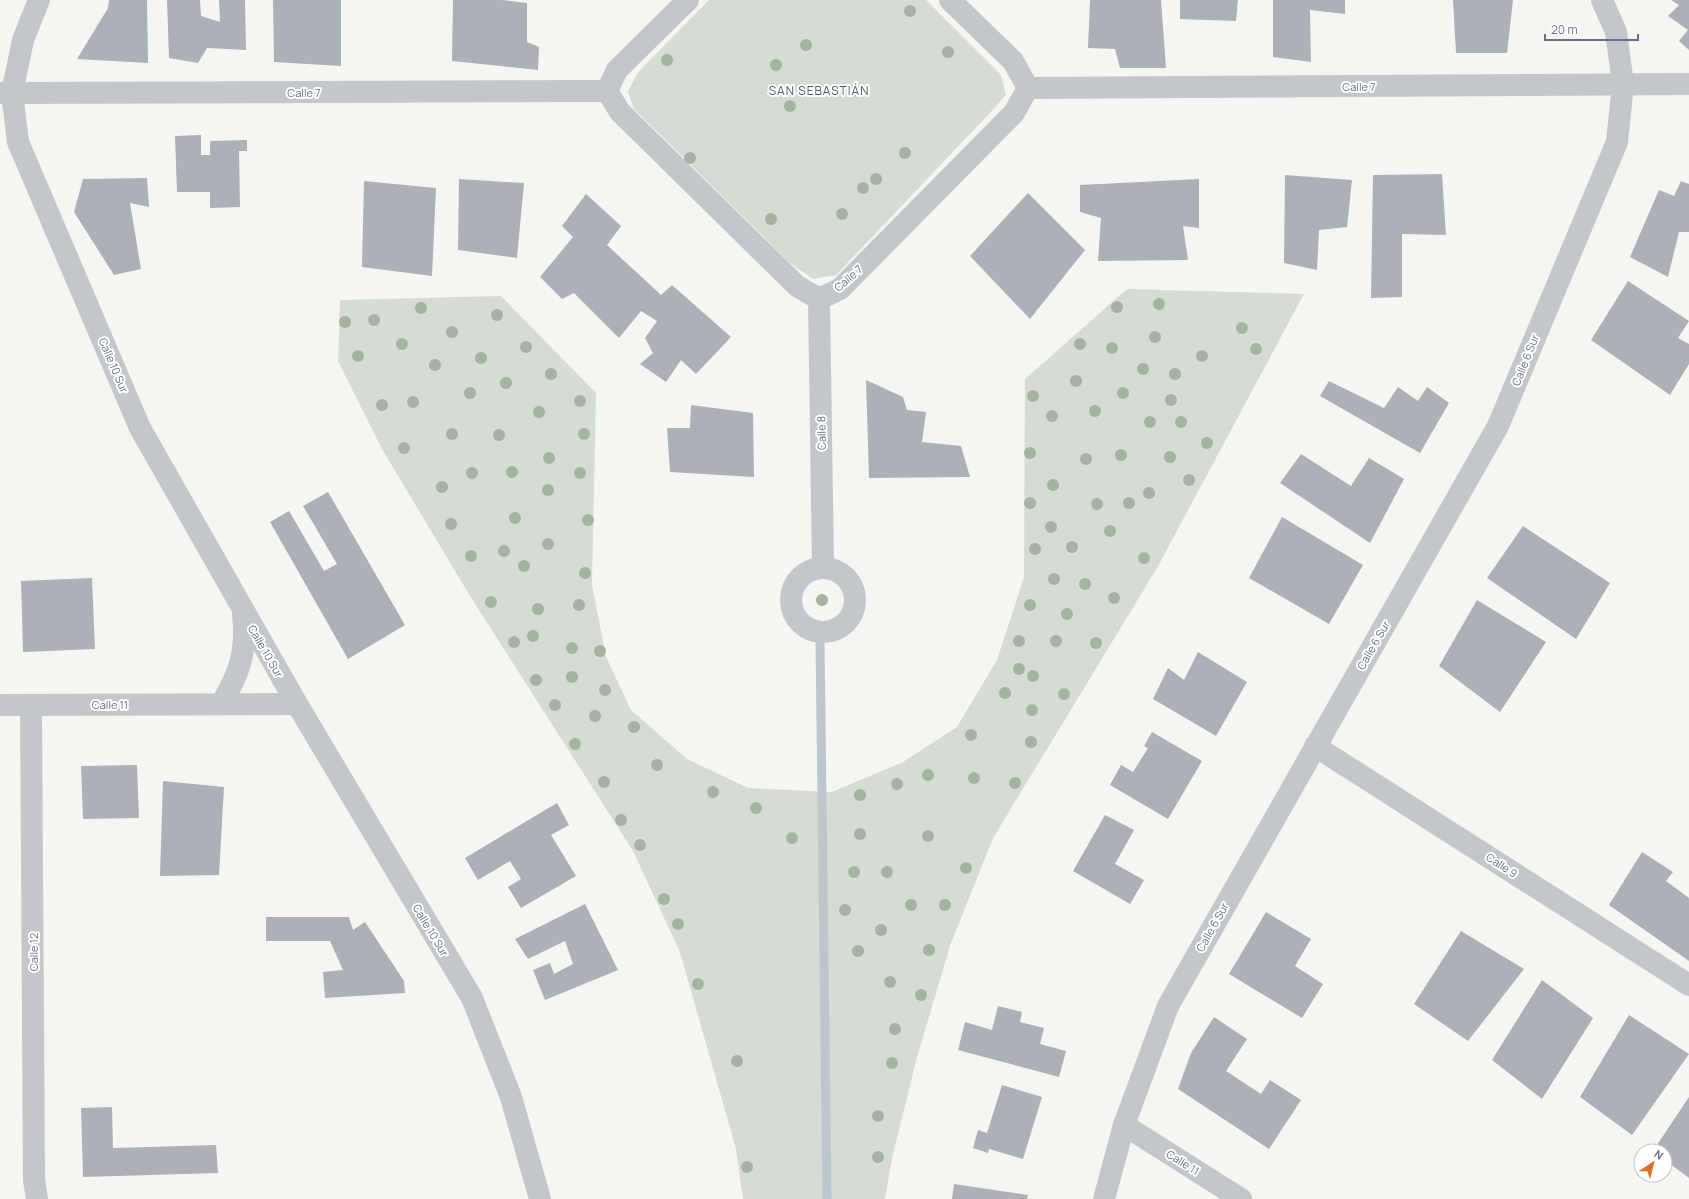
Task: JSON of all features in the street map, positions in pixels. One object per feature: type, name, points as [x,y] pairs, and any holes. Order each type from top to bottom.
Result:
[{"type":"street","name":"Calle 10 Sur","points":[[39,0],[23,40],[6,93],[18,142],[140,428],[297,704],[472,998],[511,1097],[540,1199]]},
{"type":"street","points":[[688,0],[617,70],[607,91],[620,112],[791,281],[819,299]]},
{"type":"street","points":[[950,0],[1013,61],[1028,88]]},
{"type":"street","name":"Calle 6 Sur","points":[[1104,1199],[1124,1125],[1168,1006],[1498,426],[1617,142],[1623,84],[1616,32],[1602,0]]},
{"type":"street","name":"Calle 7","points":[[819,299],[840,289],[1014,113],[1028,88],[1689,84]]},
{"type":"street","name":"Calle 7","points":[[6,93],[607,91]]},
{"type":"street","name":"Calle 8","points":[[819,299],[823,567]]},
{"type":"street","points":[[221,704],[234,682],[242,659],[245,634],[242,609]]},
{"type":"street","name":"Calle 11","points":[[0,705],[297,704]]},
{"type":"street","name":"Calle 12","points":[[32,705],[34,1180],[37,1199]]},
{"type":"street","name":"Calle 9","points":[[1315,746],[1689,985]]},
{"type":"street","name":"Calle 11","points":[[1124,1125],[1241,1199]]},
{"type":"shaded area","points":[[709,0],[926,0],[1001,75],[1006,95],[836,275],[813,279],[790,263],[634,109],[628,91],[639,71]]},
{"type":"shaded area","points":[[1127,289],[1304,294],[1157,568],[993,838],[951,943],[917,1057],[892,1158],[885,1199],[743,1199],[736,1149],[680,952],[633,851],[470,596],[382,449],[338,361],[340,300],[501,296],[596,393],[592,585],[606,657],[631,710],[687,759],[748,788],[832,792],[903,762],[957,727],[997,660],[1024,577],[1025,379]]},
{"type":"building","points":[[109,0],[147,0],[148,63],[77,59],[108,8]]},
{"type":"building","points":[[167,0],[200,0],[201,16],[220,22],[219,0],[245,0],[246,50],[207,48],[198,63],[169,58]]},
{"type":"building","points":[[273,0],[341,0],[341,66],[274,62]]},
{"type":"building","points":[[453,0],[502,0],[527,3],[527,42],[539,47],[538,70],[452,61]]},
{"type":"building","points":[[1090,0],[1161,0],[1166,68],[1120,68],[1115,49],[1088,48]]},
{"type":"building","points":[[1180,0],[1238,0],[1236,21],[1180,19]]},
{"type":"building","points":[[1273,0],[1345,0],[1345,14],[1310,10],[1311,62],[1273,57]]},
{"type":"building","points":[[1453,0],[1513,0],[1507,53],[1456,53]]},
{"type":"building","points":[[1671,0],[1689,0],[1689,50],[1679,41],[1688,30],[1668,16],[1679,5]]},
{"type":"building","points":[[201,135],[201,155],[210,155],[210,141],[247,140],[247,151],[239,151],[240,207],[210,208],[210,192],[177,192],[175,136]]},
{"type":"building","points":[[1442,174],[1446,235],[1402,234],[1402,297],[1371,298],[1373,175]]},
{"type":"building","points":[[1285,175],[1352,180],[1347,227],[1319,230],[1317,270],[1284,263]]},
{"type":"building","points":[[147,178],[149,207],[130,203],[141,269],[114,275],[74,212],[83,179]]},
{"type":"building","points":[[459,179],[524,183],[517,258],[458,250]]},
{"type":"building","points":[[1199,179],[1199,228],[1183,226],[1188,260],[1098,261],[1101,218],[1080,212],[1080,185]]},
{"type":"building","points":[[364,181],[436,188],[432,276],[362,267]]},
{"type":"building","points":[[1681,181],[1689,184],[1689,232],[1679,232],[1668,277],[1630,257],[1659,190],[1674,196]]},
{"type":"building","points":[[1028,193],[1085,250],[1030,319],[970,256]]},
{"type":"building","points":[[586,194],[621,226],[607,245],[661,295],[672,285],[731,337],[696,374],[681,360],[666,382],[640,364],[653,353],[645,338],[657,321],[641,311],[619,338],[574,293],[562,299],[540,277],[573,237],[562,226]]},
{"type":"building","points":[[1628,281],[1689,321],[1678,338],[1689,344],[1689,364],[1670,395],[1591,340]]},
{"type":"building","points":[[866,380],[903,397],[907,410],[926,412],[922,442],[961,446],[970,477],[869,478]]},
{"type":"building","points":[[1329,381],[1384,408],[1398,387],[1418,401],[1427,387],[1449,403],[1420,453],[1320,396]]},
{"type":"building","points":[[691,405],[753,413],[754,477],[670,472],[667,428],[690,428]]},
{"type":"building","points":[[1301,454],[1351,486],[1369,458],[1404,479],[1370,543],[1280,483]]},
{"type":"building","points":[[328,492],[405,625],[348,659],[270,522],[289,511],[324,571],[337,564],[303,506]]},
{"type":"building","points":[[1282,517],[1363,565],[1329,624],[1249,578]]},
{"type":"building","points":[[1523,526],[1610,583],[1576,639],[1487,578]]},
{"type":"building","points":[[92,578],[95,649],[23,652],[21,581]]},
{"type":"building","points":[[1477,600],[1546,642],[1500,712],[1439,666]]},
{"type":"building","points":[[1198,652],[1247,682],[1216,736],[1153,699],[1168,668],[1184,680]]},
{"type":"building","points":[[1152,732],[1202,761],[1168,819],[1110,785],[1121,765],[1133,772],[1148,748],[1144,746]]},
{"type":"building","points":[[137,765],[139,818],[83,819],[81,766]]},
{"type":"building","points":[[163,781],[224,787],[219,875],[160,876]]},
{"type":"building","points":[[557,803],[569,825],[551,835],[576,876],[521,908],[508,887],[521,879],[510,861],[478,880],[465,858]]},
{"type":"building","points":[[1105,815],[1134,830],[1115,864],[1144,880],[1130,904],[1073,871]]},
{"type":"building","points":[[1642,852],[1673,872],[1666,881],[1689,898],[1689,961],[1609,905]]},
{"type":"building","points":[[585,904],[618,970],[545,1000],[533,970],[550,963],[554,974],[573,964],[565,941],[528,959],[515,939]]},
{"type":"building","points":[[1266,912],[1311,939],[1295,966],[1323,984],[1302,1018],[1229,974]]},
{"type":"building","points":[[266,917],[349,917],[353,930],[365,922],[404,981],[405,993],[325,998],[323,972],[343,970],[330,941],[266,941]]},
{"type":"building","points":[[1461,931],[1524,969],[1468,1041],[1414,1004]]},
{"type":"building","points":[[1542,980],[1593,1018],[1542,1099],[1492,1060]]},
{"type":"building","points":[[998,1006],[1022,1012],[1020,1022],[1044,1028],[1040,1044],[1066,1051],[1059,1077],[958,1050],[965,1022],[992,1030]]},
{"type":"building","points":[[1629,1015],[1689,1054],[1632,1135],[1580,1097]]},
{"type":"building","points":[[1214,1017],[1247,1039],[1226,1071],[1261,1094],[1270,1080],[1301,1100],[1269,1149],[1178,1089],[1191,1053]]},
{"type":"building","points":[[1002,1085],[1042,1097],[1023,1159],[989,1149],[988,1153],[973,1148],[978,1130],[987,1133]]},
{"type":"building","points":[[1689,1097],[1689,1178],[1673,1166],[1673,1143],[1658,1143]]},
{"type":"building","points":[[112,1107],[113,1148],[216,1145],[218,1173],[83,1177],[81,1108]]},
{"type":"building","points":[[954,1184],[1028,1195],[1027,1199],[952,1199]]},
{"type":"waterway","points":[[820,642],[827,1199]]},
{"type":"district","name":"SAN SEBASTIÁN","points":[[819,90]]}]
